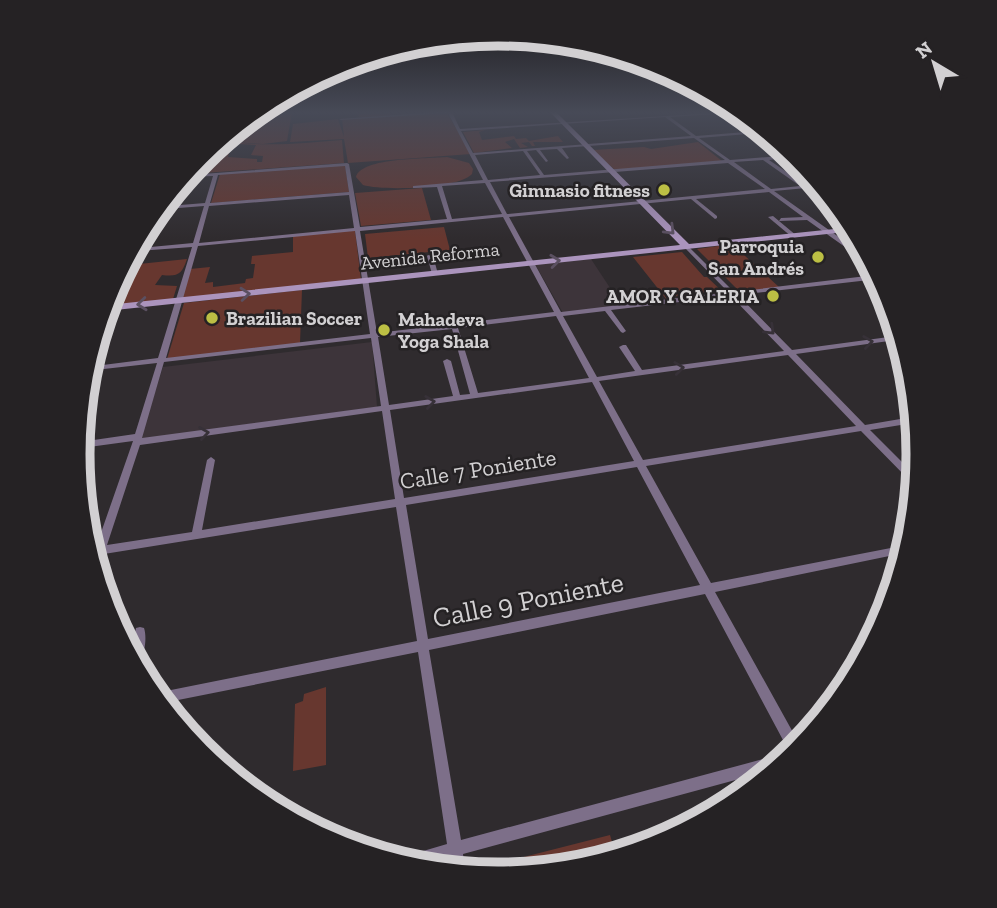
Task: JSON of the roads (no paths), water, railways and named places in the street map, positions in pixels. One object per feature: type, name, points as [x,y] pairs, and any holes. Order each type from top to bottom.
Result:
[{"type":"main road","points":[[595,154],[687,247]]},
{"type":"main road","name":"Avenida Reforma","points":[[118,307],[840,231]]},
{"type":"street","points":[[472,154],[790,740]]},
{"type":"street","points":[[527,154],[543,177]]},
{"type":"street","points":[[541,154],[546,160]]},
{"type":"street","points":[[565,154],[568,158]]},
{"type":"street","points":[[719,154],[852,249]]},
{"type":"street","points":[[415,187],[779,158]]},
{"type":"street","points":[[765,159],[804,187]]},
{"type":"street","points":[[200,175],[347,164],[457,860]]},
{"type":"street","points":[[101,545],[137,440],[216,174]]},
{"type":"street","points":[[439,185],[450,220]]},
{"type":"street","points":[[145,249],[807,186]]},
{"type":"street","points":[[172,208],[352,193]]},
{"type":"street","points":[[692,198],[715,217]]},
{"type":"street","points":[[771,217],[794,236]]},
{"type":"street","points":[[781,220],[808,218]]},
{"type":"street","points":[[687,247],[906,472]]},
{"type":"street","points":[[430,256],[435,274]]},
{"type":"street","points":[[99,368],[867,278]]},
{"type":"street","points":[[607,309],[623,331]]},
{"type":"street","points":[[455,328],[475,396]]},
{"type":"street","points":[[90,444],[385,408],[890,339]]},
{"type":"street","points":[[623,347],[640,373]]},
{"type":"street","points":[[447,361],[457,398]]},
{"type":"street","name":"Calle 7 Poniente","points":[[102,552],[196,534],[906,421]]},
{"type":"street","points":[[196,534],[211,460]]},
{"type":"street","name":"Calle 9 Poniente","points":[[169,696],[895,551]]},
{"type":"street","points":[[138,646],[140,632]]},
{"type":"street","points":[[428,856],[761,767]]},
{"type":"place","name":"Gimnasio fitness","points":[[664,190]]},
{"type":"place","name":"Parroquia San Andrés","points":[[818,257]]},
{"type":"place","name":"AMOR Y GALERIA","points":[[773,296]]},
{"type":"place","name":"Brazilian Soccer","points":[[212,318]]},
{"type":"place","name":"Mahadeva Yoga Shala","points":[[384,330]]}]
